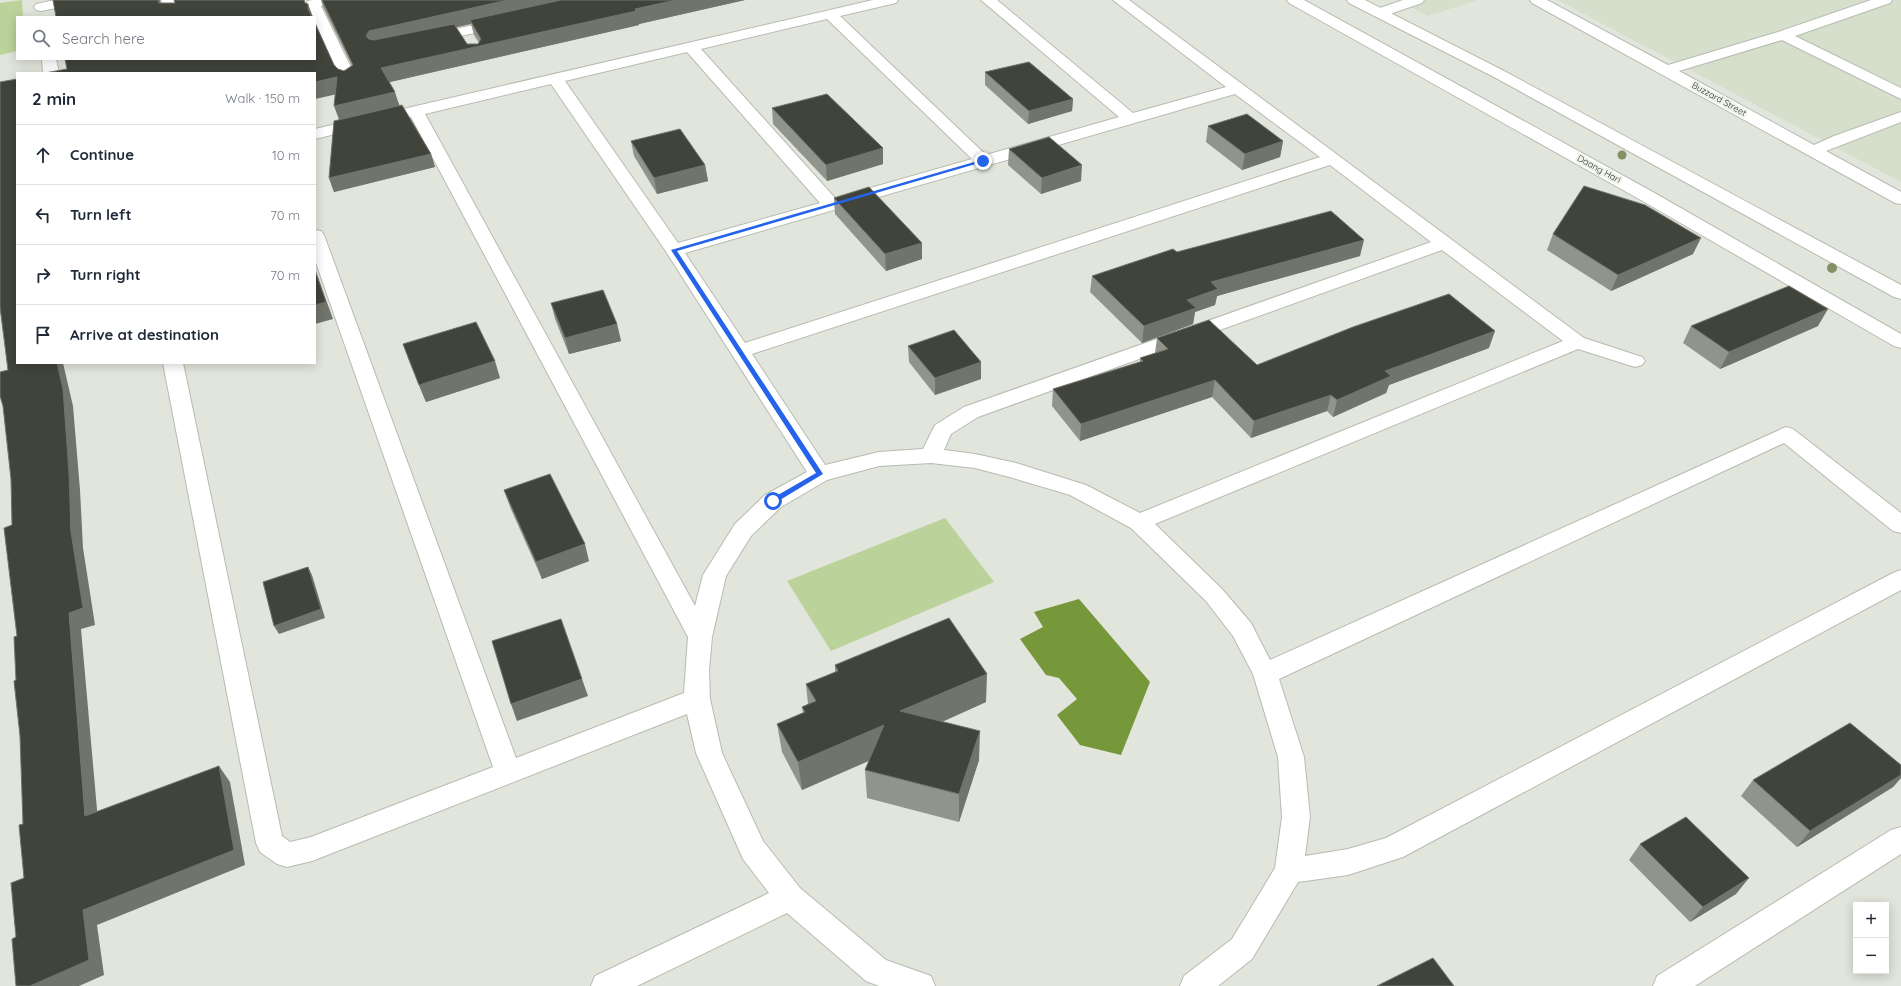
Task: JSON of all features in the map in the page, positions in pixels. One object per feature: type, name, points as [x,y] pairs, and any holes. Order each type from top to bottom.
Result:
[{"type":"street","points":[[41,8],[77,0]]},
{"type":"street","points":[[168,0],[173,16]]},
{"type":"street","points":[[331,0],[313,4],[349,80]]},
{"type":"street","points":[[392,116],[891,0]]},
{"type":"street","points":[[988,0],[1131,119]]},
{"type":"street","points":[[1120,0],[1577,342],[1635,361]]},
{"type":"street","name":"Daang Hari","points":[[1294,0],[1645,195],[1901,342]]},
{"type":"street","points":[[1354,0],[1506,77],[1901,293]]},
{"type":"street","name":"Buzzard Street","points":[[1537,0],[1668,70],[1901,199]]},
{"type":"street","points":[[1668,70],[1783,35],[1885,0]]},
{"type":"street","points":[[1380,13],[1407,1]]},
{"type":"street","points":[[1836,3],[1854,11]]},
{"type":"street","points":[[830,14],[983,161]]},
{"type":"street","points":[[417,41],[467,37],[518,19]]},
{"type":"street","points":[[1783,35],[1901,94]]},
{"type":"street","points":[[690,47],[831,205]]},
{"type":"street","points":[[49,60],[51,72]]},
{"type":"street","points":[[554,78],[674,250],[739,352],[820,474]]},
{"type":"street","points":[[674,250],[1238,88]]},
{"type":"street","points":[[416,111],[700,637]]},
{"type":"street","points":[[1813,151],[1840,139],[1901,117]]},
{"type":"street","points":[[316,134],[377,120]]},
{"type":"street","points":[[739,352],[1331,159]]},
{"type":"street","points":[[316,238],[508,773]]},
{"type":"street","points":[[931,456],[942,430],[971,412],[1445,243]]},
{"type":"street","points":[[1139,522],[1577,342]]},
{"type":"street","points":[[173,364],[270,843],[287,855],[312,849],[697,699]]},
{"type":"street","points":[[1265,674],[1786,434],[1901,525]]},
{"type":"street","points":[[920,986],[881,978],[790,897],[753,850],[731,805],[709,753],[697,699],[697,670],[700,637],[715,575],[743,530],[773,501],[820,474],[879,459],[931,456],[975,461],[1016,471],[1078,490],[1139,522],[1185,565],[1214,595],[1242,630],[1265,674],[1291,757],[1296,816],[1289,871],[1242,950],[1195,986]]},
{"type":"street","points":[[1289,871],[1348,862],[1393,848],[1901,579]]},
{"type":"street","points":[[1668,986],[1901,839]]},
{"type":"street","points":[[606,986],[790,897]]},
{"type":"shaded area","points":[[22,0],[23,16],[16,16],[16,51],[0,55],[0,3]]},
{"type":"shaded area","points":[[1398,0],[1477,0],[1428,16]]},
{"type":"shaded area","points":[[1558,0],[1901,0],[1901,182],[1620,33]]},
{"type":"shaded area","points":[[945,518],[994,582],[831,651],[787,581]]},
{"type":"shaded area","points":[[1079,599],[1150,682],[1121,755],[1080,745],[1057,715],[1077,699],[1059,678],[1046,675],[1020,639],[1043,627],[1034,612]]},
{"type":"building","points":[[53,0],[158,0],[159,3],[175,3],[174,0],[304,0],[305,3],[308,4],[308,9],[312,16],[56,16]]},
{"type":"building","points":[[322,0],[508,0],[369,31],[366,36],[369,39],[374,40],[454,24],[467,44],[478,44],[481,39],[470,20],[561,0],[676,0],[635,9],[636,11],[381,68],[395,92],[334,106],[337,77],[316,82],[316,72],[50,72],[67,69],[65,60],[316,60],[316,25],[334,65],[338,69],[344,71],[353,65]]},
{"type":"building","points":[[1029,62],[1073,99],[1029,111],[985,72]]},
{"type":"building","points":[[16,79],[16,364],[57,364],[63,389],[69,473],[71,532],[83,608],[69,613],[85,816],[219,766],[234,850],[83,910],[89,960],[30,986],[16,986],[12,939],[16,937],[11,883],[24,878],[19,825],[23,824],[20,736],[14,681],[16,680],[14,637],[17,636],[4,528],[12,525],[11,479],[3,406],[0,396],[0,372],[8,370],[0,307],[0,82]]},
{"type":"building","points":[[827,94],[883,148],[826,165],[772,108]]},
{"type":"building","points":[[402,105],[431,154],[329,178],[334,121]]},
{"type":"building","points":[[1247,114],[1283,141],[1245,154],[1208,126]]},
{"type":"building","points":[[680,129],[705,165],[654,178],[631,141]]},
{"type":"building","points":[[1049,137],[1082,165],[1042,178],[1009,149]]},
{"type":"building","points":[[1584,186],[1645,205],[1701,238],[1618,275],[1553,234]]},
{"type":"building","points":[[869,187],[922,243],[885,254],[834,198]]},
{"type":"building","points":[[1331,211],[1364,240],[1211,282],[1218,289],[1187,300],[1196,308],[1144,326],[1092,276],[1173,249],[1177,252]]},
{"type":"building","points":[[316,273],[326,302],[316,305]]},
{"type":"building","points":[[1789,286],[1828,309],[1729,352],[1691,326]]},
{"type":"building","points":[[603,290],[617,324],[565,338],[551,303]]},
{"type":"building","points":[[1449,294],[1495,331],[1385,371],[1391,376],[1337,400],[1331,395],[1254,421],[1215,380],[1081,424],[1053,389],[1143,361],[1140,358],[1168,349],[1157,338],[1209,320],[1257,365],[1353,327]]},
{"type":"building","points":[[476,322],[495,361],[419,385],[403,344]]},
{"type":"building","points":[[954,330],[981,362],[935,378],[908,346]]},
{"type":"building","points":[[550,474],[585,544],[536,562],[504,490]]},
{"type":"building","points":[[308,567],[321,609],[274,626],[263,582]]},
{"type":"building","points":[[949,618],[987,674],[900,711],[980,731],[959,794],[865,770],[884,725],[798,762],[777,724],[805,712],[802,707],[816,701],[806,684],[838,671],[835,665]]},
{"type":"building","points":[[561,619],[582,679],[511,704],[492,641]]},
{"type":"building","points":[[1850,723],[1901,765],[1901,775],[1810,831],[1753,780]]},
{"type":"building","points":[[1686,817],[1749,878],[1703,907],[1640,844]]},
{"type":"building","points":[[1433,958],[1454,986],[1377,986]]},
{"type":"route","points":[[773,501],[820,474],[739,352],[674,250],[983,161]]}]
